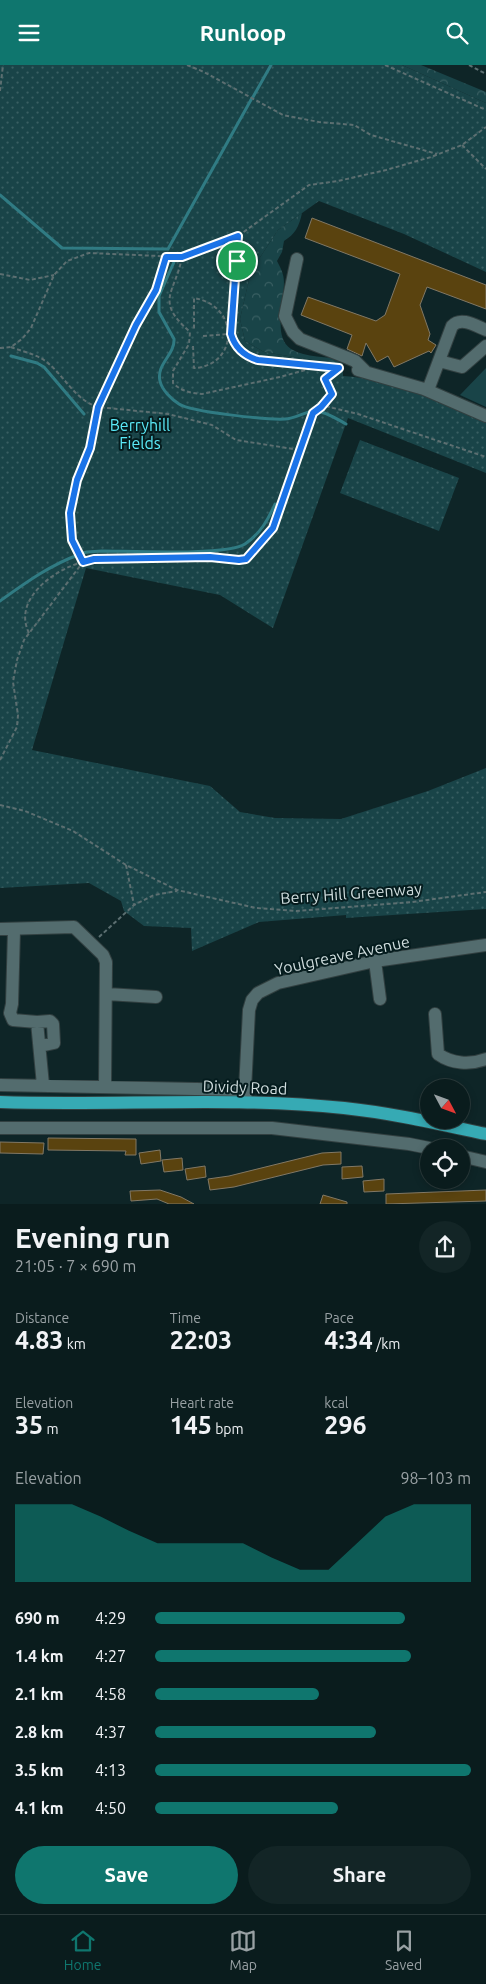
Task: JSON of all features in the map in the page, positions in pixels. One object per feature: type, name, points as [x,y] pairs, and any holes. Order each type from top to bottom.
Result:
[{"type":"main road","name":"Dividy Road","points":[[0,1102],[246,1096],[421,1119],[486,1133]]},
{"type":"street","points":[[297,259],[285,316],[293,332],[300,339],[355,361],[361,371],[428,391],[486,415]]},
{"type":"street","points":[[428,391],[452,326],[461,321],[486,330]]},
{"type":"street","points":[[439,361],[462,367],[486,346]]},
{"type":"street","points":[[0,929],[74,927],[103,955],[106,962],[107,994],[105,1086]]},
{"type":"street","points":[[14,930],[12,1004],[10,1013],[13,1020],[37,1021],[43,1085]]},
{"type":"street","name":"Youlgreave Avenue","points":[[246,1096],[249,1011],[252,1000],[258,993],[278,983],[375,961],[486,945]]},
{"type":"street","points":[[375,961],[380,999]]},
{"type":"street","points":[[107,994],[156,997]]},
{"type":"street","points":[[435,1014],[438,1054],[447,1060],[464,1063],[475,1063],[486,1059]]},
{"type":"street","name":"Dividy Road","points":[[0,1085],[105,1086],[246,1096]]},
{"type":"street","points":[[0,1128],[272,1128],[420,1146]]},
{"type":"street","points":[[470,1158],[486,1161]]},
{"type":"path","points":[[0,91],[3,65]]},
{"type":"path","points":[[187,65],[204,72],[283,115],[319,122],[354,125],[371,135],[437,155]]},
{"type":"path","points":[[385,65],[486,110]]},
{"type":"path","points":[[469,65],[486,74]]},
{"type":"path","points":[[11,347],[31,329],[54,275],[67,261],[89,253],[182,257],[238,236],[309,185],[338,181],[386,170],[437,155],[462,145],[486,127]]},
{"type":"path","points":[[462,145],[486,169]]},
{"type":"path","points":[[194,346],[194,368],[199,368],[210,364],[220,356],[226,346],[230,334],[238,236]]},
{"type":"path","points":[[83,562],[72,540],[70,513],[77,480],[90,448],[98,407],[136,325],[156,290],[166,257]]},
{"type":"path","points":[[182,257],[168,303],[174,317],[190,332],[190,344],[178,359],[173,371],[173,383],[177,387],[192,393],[202,394],[280,377],[320,365]]},
{"type":"path","points":[[0,274],[30,280],[54,275]]},
{"type":"path","points":[[194,329],[194,298],[205,299],[222,313],[233,343],[250,357],[361,371]]},
{"type":"path","points":[[203,336],[230,334]]},
{"type":"path","points":[[0,348],[11,347],[44,360],[76,395],[87,403],[98,407],[168,414],[212,425],[236,440],[300,450]]},
{"type":"path","points":[[29,633],[26,607],[32,595],[67,567],[94,559],[210,557],[246,559],[273,528],[313,413],[332,394],[325,379],[339,368]]},
{"type":"path","points":[[321,407],[325,406],[358,413],[486,457]]},
{"type":"path","points":[[0,760],[17,727],[18,715],[14,682],[17,660],[24,640],[83,562]]},
{"type":"path","name":"Berry Hill Greenway","points":[[0,805],[25,811],[73,831],[126,865],[177,891],[256,908],[296,911],[412,902],[486,892]]},
{"type":"path","points":[[126,865],[134,905]]},
{"type":"path","points":[[92,943],[134,905],[154,895],[177,891]]},
{"type":"green space","name":"Berryhill Fields","points":[[0,65],[402,65],[486,103],[486,272],[404,234],[319,201],[278,230],[251,271],[240,319],[245,341],[264,352],[343,365],[343,376],[399,386],[435,399],[486,423],[486,473],[348,418],[273,628],[220,595],[86,568],[32,750],[210,786],[240,812],[275,818],[341,819],[428,791],[486,768],[486,909],[346,918],[346,915],[259,922],[192,951],[191,928],[144,926],[124,911],[121,901],[89,883],[0,888]]},
{"type":"green space","points":[[402,65],[421,65],[486,92],[486,103]]},
{"type":"green space","points":[[302,213],[296,230],[284,241],[282,252],[277,261],[283,273],[284,283],[281,314],[282,334],[285,343],[291,349],[310,355],[344,360],[343,365],[264,352],[245,341],[240,319],[251,271],[278,230]]},
{"type":"green space","points":[[486,368],[486,407],[460,395]]},
{"type":"green space","points":[[360,440],[459,478],[439,531],[340,493]]},
{"type":"building","points":[[312,218],[486,285],[486,309],[427,287],[420,305],[430,334],[428,340],[436,345],[431,353],[429,351],[394,367],[388,356],[377,362],[366,343],[362,356],[347,349],[352,335],[301,315],[308,297],[376,321],[385,315],[400,274],[305,238]]},
{"type":"building","points":[[48,1138],[136,1139],[136,1155],[125,1155],[126,1151],[48,1150]]},
{"type":"building","points":[[0,1142],[44,1143],[43,1154],[0,1153]]},
{"type":"building","points":[[160,1150],[161,1161],[141,1164],[139,1153]]},
{"type":"building","points":[[341,1152],[341,1164],[323,1165],[234,1187],[210,1190],[208,1179],[229,1176],[322,1153]]},
{"type":"building","points":[[182,1158],[183,1170],[164,1172],[162,1160]]},
{"type":"building","points":[[205,1166],[206,1177],[187,1180],[185,1169]]},
{"type":"building","points":[[362,1166],[363,1177],[342,1179],[342,1167]]},
{"type":"building","points":[[384,1179],[384,1191],[364,1192],[363,1181]]},
{"type":"building","points":[[160,1190],[181,1197],[194,1204],[169,1204],[157,1199],[131,1201],[130,1191]]},
{"type":"building","points":[[486,1190],[486,1201],[386,1204],[386,1194]]},
{"type":"building","points":[[323,1195],[347,1202],[347,1204],[320,1204]]},
{"type":"waterway","points":[[253,97],[271,65]]},
{"type":"waterway","points":[[168,249],[252,98]]},
{"type":"waterway","points":[[0,195],[62,248],[168,249]]},
{"type":"waterway","points":[[174,262],[159,296],[159,312],[174,339],[172,350],[163,364],[159,375],[161,384],[170,397],[186,407],[213,413],[285,419],[318,411],[346,424]]},
{"type":"waterway","points":[[11,356],[37,363],[44,367],[84,414]]},
{"type":"waterway","points":[[79,554],[102,551],[199,551],[235,548],[245,544],[255,536],[275,504]]},
{"type":"waterway","points":[[0,601],[47,569],[78,555]]},
{"type":"route","points":[[238,236],[237,261],[231,334],[233,343],[237,348],[258,360],[339,368],[325,379],[332,394],[313,413],[270,534],[246,559],[210,557],[94,559],[83,562],[72,540],[70,513],[77,480],[90,448],[98,407],[136,325],[156,290],[166,257],[182,257],[238,236]]}]
